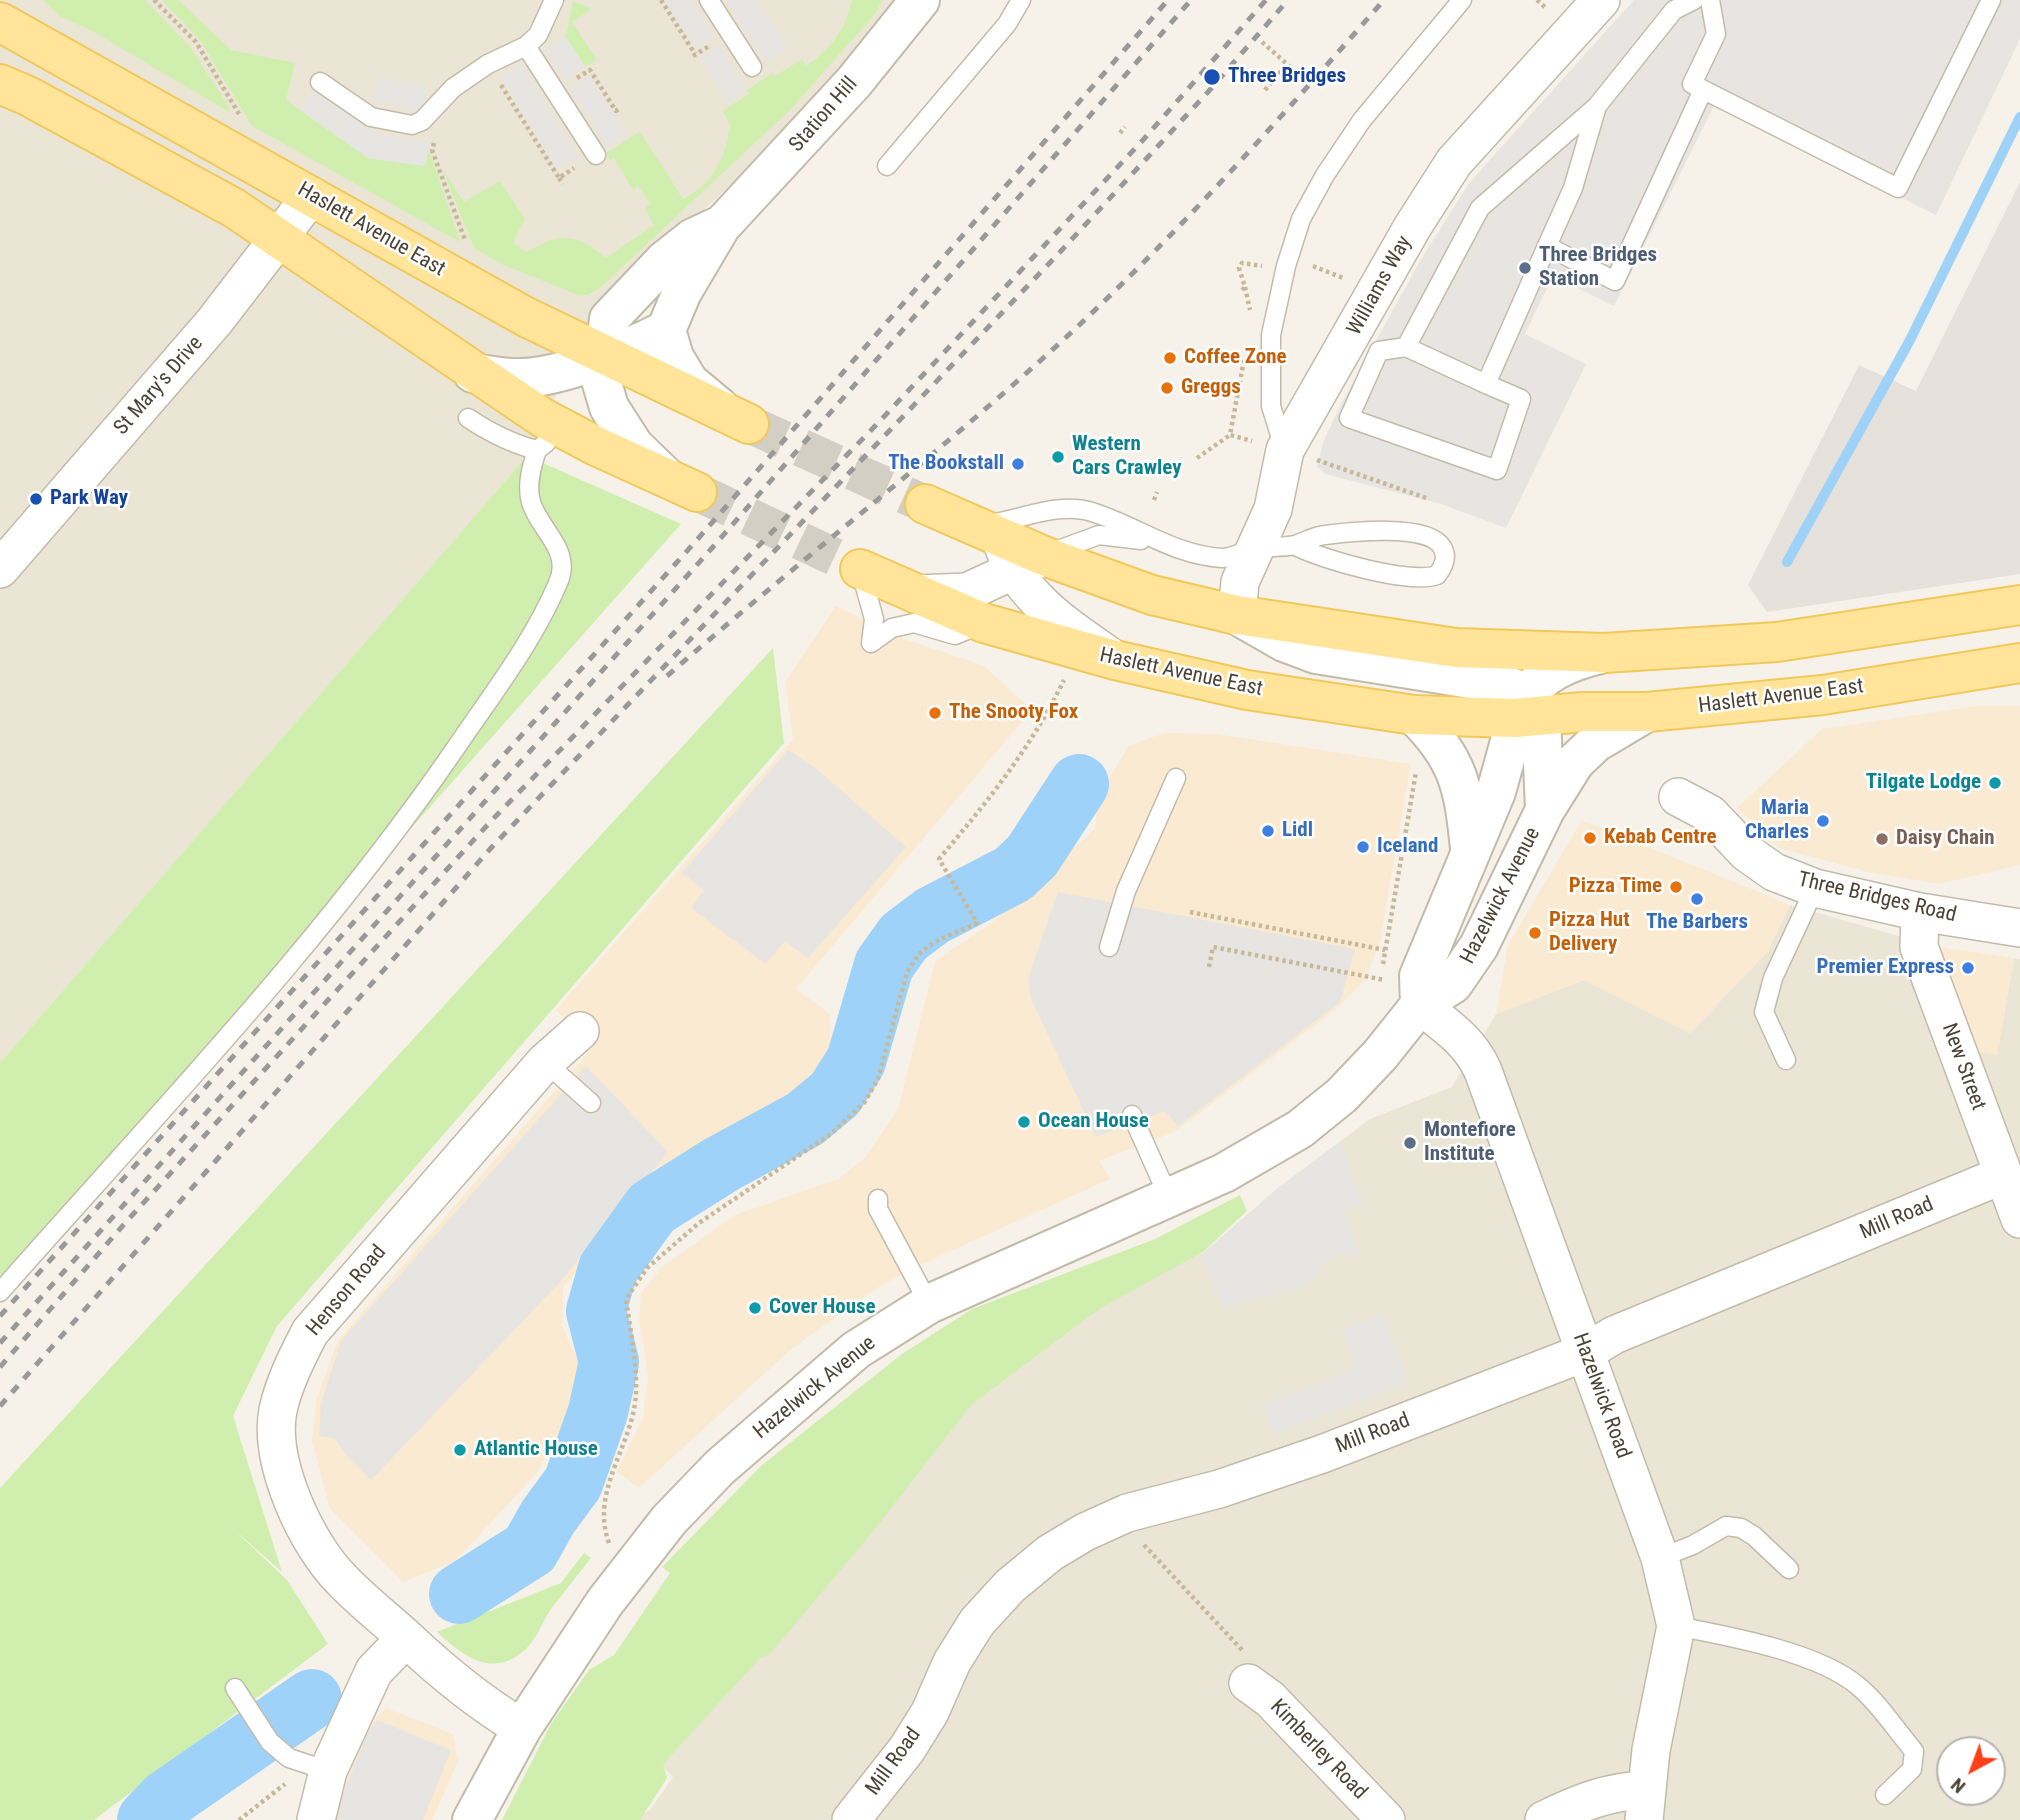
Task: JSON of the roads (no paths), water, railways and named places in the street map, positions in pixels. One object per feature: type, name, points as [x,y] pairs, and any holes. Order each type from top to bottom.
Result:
[{"type":"main road","name":"Haslett Avenue East","points":[[0,22],[557,333],[606,337],[738,419]]},
{"type":"main road","points":[[14,90],[234,208],[280,238],[473,373],[547,438],[682,485]]},
{"type":"main road","name":"Haslett Avenue East","points":[[925,504],[993,528],[1029,564],[1237,615],[1456,648],[1604,653],[1777,642],[2020,605]]},
{"type":"main road","name":"Haslett Avenue East","points":[[860,569],[984,623],[1115,660],[1247,690],[1414,715],[1528,710],[1647,712],[1823,695],[2020,663]]},
{"type":"street","name":"Station Hill","points":[[606,337],[666,330],[682,292],[721,226],[845,92],[920,0]]},
{"type":"street","name":"Williams Way","points":[[1237,615],[1240,582],[1273,509],[1285,450],[1377,295],[1413,226],[1454,162],[1601,0]]},
{"type":"street","points":[[0,69],[14,90]]},
{"type":"street","name":"St Mary's Drive","points":[[0,569],[214,322],[311,197]]},
{"type":"street","name":"Station Hill","points":[[473,373],[520,379],[550,375],[606,337],[664,261],[692,238],[721,226]]},
{"type":"street","points":[[666,330],[674,357],[689,382],[738,419]]},
{"type":"street","points":[[606,337],[601,380],[609,407],[634,446],[682,485]]},
{"type":"street","points":[[916,594],[967,592],[1029,564],[1030,596],[1046,611],[1115,660]]},
{"type":"street","name":"Haslett Avenue East","points":[[1237,615],[1284,642],[1316,654],[1502,684],[1528,710],[1568,662],[1604,653]]},
{"type":"street","name":"Hazelwick Avenue","points":[[1528,710],[1545,810]]},
{"type":"street","name":"Hazelwick Avenue","points":[[1420,1005],[1419,976],[1528,710]]},
{"type":"street","name":"Hazelwick Avenue","points":[[472,1820],[522,1728],[626,1572],[669,1520],[720,1467],[856,1350],[929,1304],[1224,1172],[1300,1129],[1342,1095],[1380,1055],[1420,1005],[1453,984],[1479,946],[1545,810],[1575,762],[1595,743],[1647,712]]},
{"type":"street","name":"Hazelwick Avenue","points":[[1414,715],[1443,746],[1457,773],[1464,794],[1471,854]]},
{"type":"street","name":"Three Bridges Road","points":[[1678,797],[1710,814],[1747,853],[1774,872],[1815,888],[1920,912],[2020,928]]},
{"type":"street","name":"New Street","points":[[1920,912],[1919,947],[2020,1219]]},
{"type":"street","name":"Hazelwick Road","points":[[1420,1005],[1461,1037],[1475,1053],[1660,1558],[1676,1626],[1645,1805]]},
{"type":"street","name":"Henson Road","points":[[522,1728],[469,1695],[340,1578],[310,1536],[279,1458],[278,1412],[291,1368],[310,1332],[545,1062],[580,1031]]},
{"type":"street","name":"Mill Road","points":[[851,1820],[907,1749],[930,1712],[951,1662],[977,1622],[1010,1586],[1050,1553],[1085,1532],[1127,1513],[1219,1489],[1322,1454],[1586,1352],[1614,1335],[2003,1175]]},
{"type":"street","points":[[316,1820],[328,1771],[374,1671],[405,1638]]},
{"type":"street","name":"Kimberley Road","points":[[1248,1683],[1279,1708],[1385,1820]]},
{"type":"street","points":[[1544,1820],[1593,1798],[1621,1790],[1645,1805]]},
{"type":"lane","points":[[320,82],[371,117],[412,125],[430,114],[453,88],[488,64],[526,46],[538,35],[554,0]]},
{"type":"lane","points":[[709,0],[752,67]]},
{"type":"lane","points":[[887,166],[1007,24],[1021,0]]},
{"type":"lane","points":[[1285,450],[1271,406],[1271,335],[1286,266],[1301,219],[1325,175],[1362,120],[1462,0]]},
{"type":"lane","points":[[1406,347],[1480,208],[1597,106],[1674,10],[1694,0]]},
{"type":"lane","points":[[1710,0],[1716,34],[1692,84],[1898,188],[1991,0]]},
{"type":"lane","points":[[526,46],[596,155]]},
{"type":"lane","points":[[1547,246],[1615,281],[1703,90]]},
{"type":"lane","points":[[1486,384],[1573,188],[1597,106]]},
{"type":"lane","points":[[1406,347],[1486,384],[1521,399],[1497,470],[1349,418],[1379,351],[1406,347]]},
{"type":"lane","points":[[0,1292],[321,929],[383,850],[492,696],[559,582],[562,557],[530,500],[529,488],[547,438],[504,438],[468,418]]},
{"type":"lane","points":[[993,528],[1054,511],[1091,511],[1155,541],[1201,555],[1226,558],[1253,549],[1294,545],[1322,535],[1415,532],[1433,537],[1441,544],[1445,554],[1444,566],[1437,575],[1417,579],[1315,556],[1294,545]]},
{"type":"lane","points":[[1029,564],[1099,535],[1155,541]]},
{"type":"lane","points":[[860,569],[874,619],[871,643],[892,628],[914,623],[955,635],[984,623]]},
{"type":"lane","points":[[1109,947],[1126,891],[1176,778]]},
{"type":"lane","points":[[1786,1060],[1764,1012],[1773,978],[1815,888]]},
{"type":"lane","points":[[545,1062],[591,1103]]},
{"type":"lane","points":[[1132,1115],[1169,1198]]},
{"type":"lane","points":[[878,1199],[878,1209],[929,1304]]},
{"type":"lane","points":[[1660,1558],[1693,1545],[1726,1526],[1741,1528],[1754,1536],[1789,1569]]},
{"type":"lane","points":[[1676,1626],[1758,1644],[1833,1669],[1859,1686],[1914,1751],[1912,1769],[1885,1795]]},
{"type":"lane","points":[[235,1688],[271,1742],[289,1758],[328,1771]]},
{"type":"waterway","points":[[1787,562],[1910,340],[2020,117]]},
{"type":"waterway","points":[[459,1594],[530,1549],[548,1517],[573,1483],[598,1412],[609,1362],[596,1311],[608,1269],[652,1208],[722,1164],[805,1119],[835,1094],[856,1061],[884,965],[904,937],[932,916],[1013,874],[1032,856],[1079,784]]},
{"type":"waterway","points":[[147,1820],[166,1800],[312,1699]]},
{"type":"tunnel","points":[[749,424],[925,504]]},
{"type":"tunnel","points":[[697,492],[860,569]]},
{"type":"railway","points":[[0,1316],[696,541],[1168,0]]},
{"type":"railway","points":[[0,1343],[712,548],[1191,0]]},
{"type":"railway","points":[[0,1367],[126,1222],[491,821],[878,423],[1143,140],[1266,0]]},
{"type":"railway","points":[[0,1406],[491,848],[1060,252],[1208,92],[1288,0]]},
{"type":"railway","points":[[667,676],[956,434],[1094,311],[1222,181],[1384,0]]},
{"type":"place","name":"Three Bridges","points":[[1212,77]]},
{"type":"place","name":"Three Bridges Station","points":[[1525,268]]},
{"type":"place","name":"Coffee Zone","points":[[1170,358]]},
{"type":"place","name":"Greggs","points":[[1167,388]]},
{"type":"place","name":"Western Cars Crawley","points":[[1058,457]]},
{"type":"place","name":"The Bookstall","points":[[1018,464]]},
{"type":"place","name":"Park Way","points":[[36,499]]},
{"type":"place","name":"The Snooty Fox","points":[[935,713]]},
{"type":"place","name":"Tilgate Lodge","points":[[1995,783]]},
{"type":"place","name":"Maria Charles","points":[[1823,821]]},
{"type":"place","name":"Lidl","points":[[1268,831]]},
{"type":"place","name":"Kebab Centre","points":[[1590,838]]},
{"type":"place","name":"Daisy Chain","points":[[1882,839]]},
{"type":"place","name":"Iceland","points":[[1363,847]]},
{"type":"place","name":"Pizza Time","points":[[1676,887]]},
{"type":"place","name":"The Barbers","points":[[1697,899]]},
{"type":"place","name":"Pizza Hut Delivery","points":[[1535,933]]},
{"type":"place","name":"Premier Express","points":[[1968,968]]},
{"type":"place","name":"Ocean House","points":[[1024,1122]]},
{"type":"place","name":"Montefiore Institute","points":[[1410,1143]]},
{"type":"place","name":"Cover House","points":[[755,1308]]},
{"type":"place","name":"Atlantic House","points":[[460,1450]]}]
